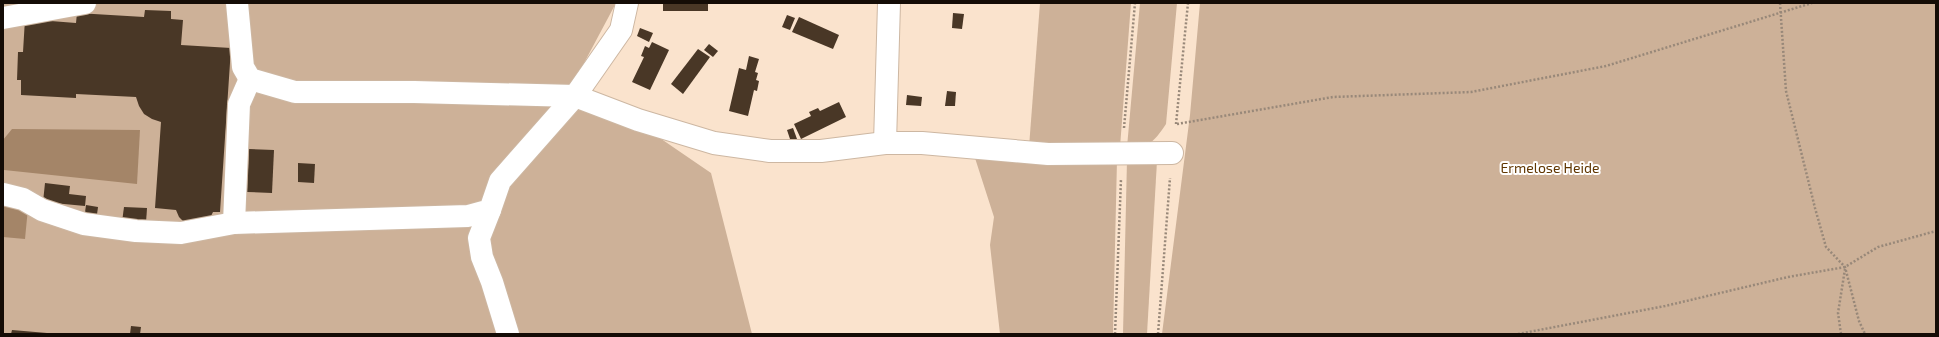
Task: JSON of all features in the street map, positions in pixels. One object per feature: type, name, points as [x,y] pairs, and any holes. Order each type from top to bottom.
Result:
[{"type":"lane","points":[[3,18],[85,3]]},
{"type":"lane","points":[[238,3],[243,67],[250,79],[295,92],[414,92],[575,96],[638,120],[714,144],[770,151],[821,151],[885,143],[922,144],[1048,154],[1172,153]]},
{"type":"lane","points":[[508,334],[492,282],[482,256],[479,238],[500,181],[575,96],[621,30],[627,3]]},
{"type":"lane","points":[[885,143],[889,3]]},
{"type":"lane","points":[[234,223],[239,104],[250,79]]},
{"type":"lane","points":[[3,194],[23,199],[42,210],[84,224],[136,231],[181,233],[234,223],[468,216],[490,210]]},
{"type":"path","points":[[1780,3],[1786,91],[1812,193],[1826,247],[1845,267],[1859,321],[1865,334]]},
{"type":"path","points":[[1176,124],[1332,97],[1471,92],[1606,66],[1812,3]]},
{"type":"path","points":[[1518,334],[1664,306],[1788,277],[1845,267],[1878,247],[1936,231]]},
{"type":"path","points":[[1841,334],[1838,313],[1845,267]]},
{"type":"green space","points":[[3,3],[616,3],[575,80],[711,173],[752,334],[3,334]]},
{"type":"green space","points":[[1040,3],[1131,3],[1120,147],[1029,147]]},
{"type":"green space","points":[[1140,3],[1177,3],[1166,124],[1151,142],[1141,146],[1127,147]]},
{"type":"green space","name":"Ermelose Heide","points":[[1200,3],[1936,3],[1936,334],[1162,334],[1190,115]]},
{"type":"green space","points":[[975,158],[1117,160],[1113,334],[1000,334],[990,245],[994,217]]},
{"type":"green space","points":[[1127,160],[1157,161],[1147,334],[1123,334]]},
{"type":"shaded area","points":[[12,129],[140,130],[137,184],[4,170],[3,140]]},
{"type":"shaded area","points":[[3,205],[28,208],[25,239],[3,237]]},
{"type":"building","points":[[663,3],[708,3],[708,11],[663,11]]},
{"type":"building","points":[[145,10],[171,11],[171,19],[183,20],[181,45],[231,48],[220,212],[213,212],[210,218],[184,222],[179,217],[176,210],[155,208],[161,122],[144,114],[136,97],[76,94],[76,98],[21,95],[21,80],[17,80],[18,52],[23,52],[25,19],[76,23],[77,13],[144,17]]},
{"type":"building","points":[[953,13],[964,14],[962,29],[952,28]]},
{"type":"building","points":[[787,15],[795,18],[790,30],[782,27]]},
{"type":"building","points":[[799,17],[839,35],[833,49],[792,32]]},
{"type":"building","points":[[640,28],[653,33],[649,42],[637,36]]},
{"type":"building","points":[[652,42],[669,50],[650,90],[632,82],[644,57],[641,56],[645,46],[649,48]]},
{"type":"building","points":[[709,44],[718,51],[713,57],[704,50]]},
{"type":"building","points":[[698,49],[710,57],[683,94],[671,84]]},
{"type":"building","points":[[749,56],[759,59],[755,72],[758,73],[756,80],[759,81],[757,91],[754,90],[748,116],[729,111],[739,68],[746,70]]},
{"type":"building","points":[[947,91],[956,92],[955,106],[945,106]]},
{"type":"building","points":[[907,95],[922,97],[921,106],[906,105]]},
{"type":"building","points":[[839,102],[846,117],[801,139],[794,124],[811,116],[809,112],[818,108],[820,111]]},
{"type":"building","points":[[793,128],[797,139],[791,142],[787,130]]},
{"type":"building","points":[[249,149],[274,150],[272,193],[247,192]]},
{"type":"building","points":[[298,163],[315,164],[314,183],[298,182]]},
{"type":"building","points":[[45,183],[70,186],[69,194],[86,196],[85,206],[43,202]]},
{"type":"building","points":[[86,205],[98,207],[96,222],[84,220]]},
{"type":"building","points":[[124,207],[147,208],[146,223],[122,222]]},
{"type":"building","points":[[131,326],[141,327],[140,334],[130,334]]},
{"type":"building","points":[[12,330],[47,333],[47,334],[11,334]]}]
